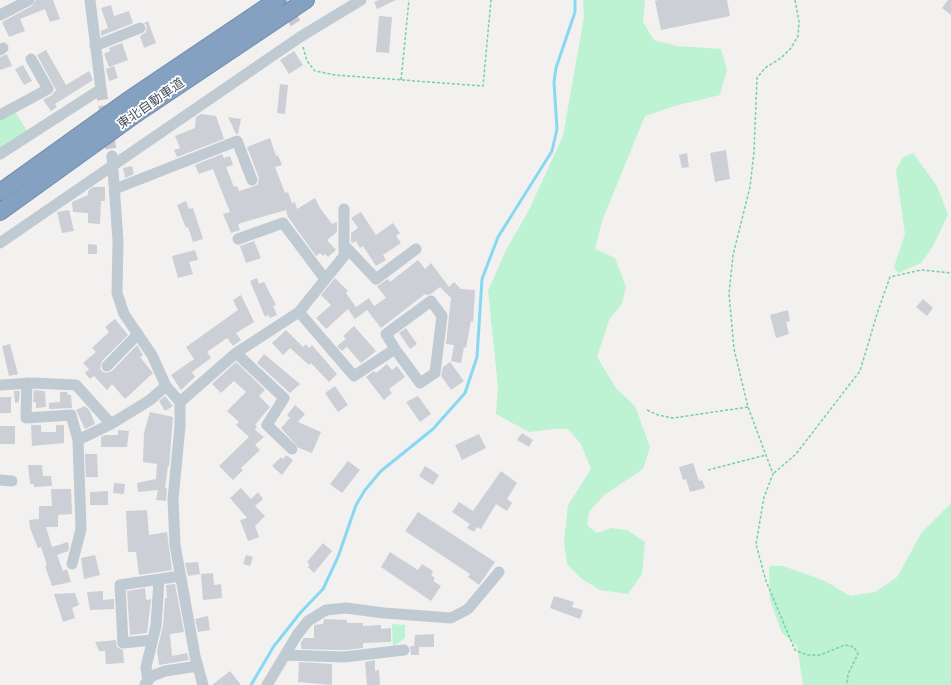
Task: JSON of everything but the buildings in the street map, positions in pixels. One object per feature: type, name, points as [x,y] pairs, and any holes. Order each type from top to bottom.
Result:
[{"type":"highway","name":"東北自動車道","points":[[0,192],[140,92],[277,0]]},
{"type":"highway","name":"東北自動車道","points":[[0,212],[130,118],[306,0]]},
{"type":"street","points":[[0,15],[29,0]]},
{"type":"street","points":[[0,154],[101,89],[90,0]]},
{"type":"street","points":[[0,243],[113,161],[299,32],[361,0]]},
{"type":"street","points":[[95,46],[140,28]]},
{"type":"street","points":[[0,115],[48,88],[31,59]]},
{"type":"street","points":[[115,189],[237,141],[252,180]]},
{"type":"street","points":[[113,161],[118,241],[117,293],[124,314],[152,355],[166,386],[180,402],[180,426],[172,498],[175,545],[203,685]]},
{"type":"street","points":[[180,402],[236,352],[299,312],[344,256],[344,209]]},
{"type":"street","points":[[238,238],[282,223],[326,279]]},
{"type":"street","points":[[344,245],[376,279],[416,249]]},
{"type":"street","points":[[431,301],[442,316],[435,373],[420,383],[395,349],[386,334],[431,301]]},
{"type":"street","points":[[299,312],[354,376],[395,349]]},
{"type":"street","points":[[107,366],[138,334]]},
{"type":"street","points":[[236,352],[284,398],[267,425],[292,449]]},
{"type":"street","points":[[0,385],[27,383],[76,385],[111,424]]},
{"type":"street","points":[[27,383],[26,418],[71,415],[78,440],[81,529],[72,564]]},
{"type":"street","points":[[78,440],[111,424],[150,400],[166,386]]},
{"type":"street","points":[[0,480],[12,481]]},
{"type":"street","points":[[267,685],[297,635],[308,621],[326,610],[346,608],[384,613],[451,618],[468,609],[499,572]]},
{"type":"street","points":[[152,640],[123,643],[120,585],[180,576]]},
{"type":"street","points":[[159,580],[156,626],[146,667],[147,682],[152,676],[165,671],[198,666]]},
{"type":"street","points":[[285,656],[344,658],[404,650]]},
{"type":"path","points":[[401,80],[409,0]]},
{"type":"path","points":[[299,32],[307,61],[315,71],[335,75],[483,86],[491,0]]},
{"type":"path","points":[[773,474],[748,407],[734,349],[729,294],[734,255],[750,187],[754,152],[757,78],[765,68],[781,58],[791,48],[798,36],[799,22],[795,0]]},
{"type":"path","points":[[846,685],[848,674],[858,654],[854,647],[845,645],[820,655],[807,655],[795,650],[766,581],[756,544],[764,497],[773,474],[796,454],[860,371],[877,314],[890,278],[921,270],[951,273]]},
{"type":"path","points":[[647,410],[658,415],[673,418],[748,407]]},
{"type":"path","points":[[708,470],[766,455]]},
{"type":"green space","points":[[583,0],[645,0],[643,22],[654,40],[677,46],[721,49],[727,69],[720,95],[678,105],[645,116],[602,221],[595,249],[615,258],[626,287],[622,304],[609,320],[597,357],[616,388],[635,406],[650,447],[643,469],[604,495],[589,512],[587,525],[597,533],[611,528],[627,530],[645,542],[642,574],[628,594],[600,590],[582,579],[567,564],[564,541],[568,505],[591,469],[581,444],[568,429],[529,432],[496,414],[498,387],[488,291],[506,250],[529,210],[563,136],[584,17]]},
{"type":"green space","points":[[16,113],[27,131],[0,150],[0,120]]},
{"type":"green space","points":[[913,153],[937,186],[948,215],[932,248],[921,263],[898,273],[894,267],[905,234],[896,170],[903,157]]},
{"type":"green space","points":[[951,503],[951,685],[803,685],[797,646],[782,633],[770,600],[769,566],[783,566],[825,581],[850,596],[875,592],[897,577],[922,532]]},
{"type":"green space","points":[[392,624],[405,625],[405,638],[393,647]]},
{"type":"waterway","points":[[251,685],[274,646],[301,612],[323,589],[338,557],[356,505],[365,490],[381,471],[433,429],[465,393],[477,357],[482,279],[498,237],[552,151],[557,129],[554,82],[556,68],[575,12],[575,0]]},
{"type":"tunnel","points":[[281,0],[298,27]]},
{"type":"tunnel","points":[[101,89],[112,156]]}]
